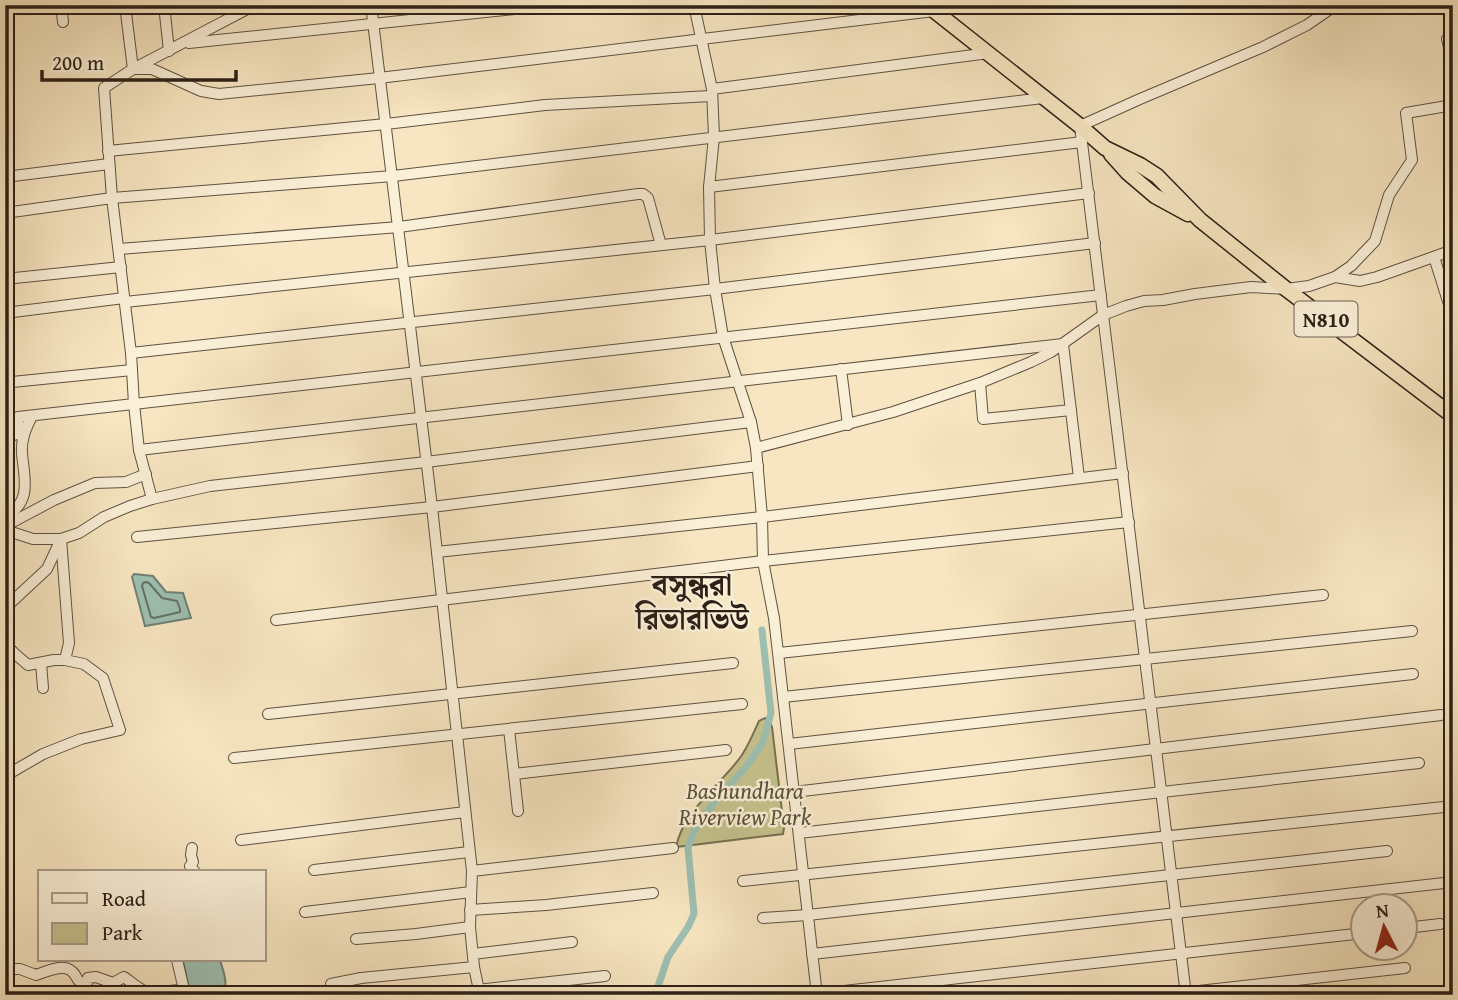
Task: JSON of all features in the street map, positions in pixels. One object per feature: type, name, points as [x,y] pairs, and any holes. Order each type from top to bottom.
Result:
[{"type":"highway","name":"N810","points":[[931,8],[1080,126],[1154,196],[1200,220],[1453,416]]},
{"type":"street","points":[[61,5],[63,22]]},
{"type":"street","points":[[125,5],[133,69]]},
{"type":"street","points":[[164,5],[169,51]]},
{"type":"street","points":[[152,499],[139,450],[131,353],[112,198],[104,88],[237,10],[256,5]]},
{"type":"street","points":[[371,5],[422,418],[457,734],[471,871],[470,927],[478,992],[605,976]]},
{"type":"street","points":[[183,43],[373,25],[483,9],[554,5]]},
{"type":"street","points":[[694,5],[711,92],[714,138],[709,187],[710,240],[715,289],[723,337],[751,422],[756,448],[764,561],[779,653],[817,994],[1350,934]]},
{"type":"street","points":[[1186,993],[1080,126],[1263,47],[1307,25],[1336,5]]},
{"type":"street","points":[[133,69],[152,69],[201,91],[219,94],[701,40],[931,8]]},
{"type":"street","points":[[1447,39],[1450,52],[1453,53]]},
{"type":"street","points":[[108,151],[386,124],[545,105],[711,92],[989,53]]},
{"type":"street","points":[[5,213],[112,198],[393,176],[1043,98]]},
{"type":"street","points":[[756,448],[893,412],[980,383],[1031,362],[1063,344],[1103,315],[1126,306],[1144,301],[1251,287],[1286,289],[1309,286],[1335,277],[1375,241],[1390,195],[1412,160],[1406,113],[1453,105]]},
{"type":"street","points":[[709,187],[1082,142]]},
{"type":"street","points":[[5,177],[109,164]]},
{"type":"street","points":[[5,313],[404,274],[710,240],[1088,193]]},
{"type":"street","points":[[119,249],[398,227],[643,194],[648,198],[661,245]]},
{"type":"street","points":[[131,353],[715,289],[1095,243]]},
{"type":"street","points":[[1335,277],[1360,281],[1453,250]]},
{"type":"street","points":[[1433,257],[1453,323]]},
{"type":"street","points":[[5,279],[121,267]]},
{"type":"street","points":[[5,517],[14,512],[26,491],[18,417],[1101,295]]},
{"type":"street","points":[[139,450],[1063,344]]},
{"type":"street","points":[[1063,344],[1079,478]]},
{"type":"street","points":[[841,369],[848,425]]},
{"type":"street","points":[[12,382],[132,370]]},
{"type":"street","points":[[980,383],[982,419],[1071,410]]},
{"type":"street","points":[[5,528],[33,539],[61,539],[79,533],[104,517],[152,499],[209,486],[751,422]]},
{"type":"street","points":[[5,438],[21,436]]},
{"type":"street","points":[[137,537],[432,507],[758,466]]},
{"type":"street","points":[[437,552],[762,517],[1123,473]]},
{"type":"street","points":[[5,528],[54,500],[95,483],[126,482],[146,474]]},
{"type":"street","points":[[276,620],[764,561],[1129,523]]},
{"type":"street","points":[[5,608],[47,569],[61,539]]},
{"type":"street","points":[[61,539],[69,643],[65,660]]},
{"type":"street","points":[[779,653],[1323,594]]},
{"type":"street","points":[[783,697],[1412,631]]},
{"type":"street","points":[[5,643],[28,665],[65,660],[84,664],[103,678],[120,730],[81,739],[43,754],[5,776]]},
{"type":"street","points":[[41,663],[43,688]]},
{"type":"street","points":[[268,714],[733,663]]},
{"type":"street","points":[[789,744],[1413,674]]},
{"type":"street","points":[[234,758],[742,704]]},
{"type":"street","points":[[794,792],[1441,715]]},
{"type":"street","points":[[509,729],[518,811]]},
{"type":"street","points":[[514,774],[726,750]]},
{"type":"street","points":[[799,833],[1419,762]]},
{"type":"street","points":[[743,881],[1444,807]]},
{"type":"street","points":[[241,839],[465,812]]},
{"type":"street","points":[[192,848],[191,866],[194,870]]},
{"type":"street","points":[[471,871],[673,848]]},
{"type":"street","points":[[763,918],[1387,851]]},
{"type":"street","points":[[314,870],[469,852]]},
{"type":"street","points":[[813,954],[1453,882]]},
{"type":"street","points":[[305,912],[471,892]]},
{"type":"street","points":[[470,910],[653,893]]},
{"type":"street","points":[[1420,926],[1440,924]]},
{"type":"street","points":[[356,939],[470,927]]},
{"type":"street","points":[[473,954],[572,942]]},
{"type":"street","points":[[178,962],[185,993]]},
{"type":"street","points":[[331,984],[361,978],[474,967]]},
{"type":"street","points":[[5,969],[20,969],[36,975],[66,968],[83,984],[87,983],[88,978],[96,977],[113,984],[124,977],[149,993],[174,988],[185,993]]},
{"type":"street","points":[[1163,995],[1405,968]]},
{"type":"green space","name":"Bashundhara Riverview Park","points":[[765,718],[772,727],[783,834],[676,847],[680,833],[695,809],[742,755],[759,721]]},
{"type":"water","points":[[134,574],[153,576],[166,592],[183,593],[191,618],[145,626],[132,577]]},
{"type":"water","points":[[183,962],[221,962],[225,983],[221,995],[192,995]]},
{"type":"waterway","points":[[655,995],[668,957],[694,914],[688,848],[694,831],[763,742],[771,713],[762,630]]},
{"type":"district","name":"বসুন্ধরা রিভারভিউ","points":[[692,601]]}]
